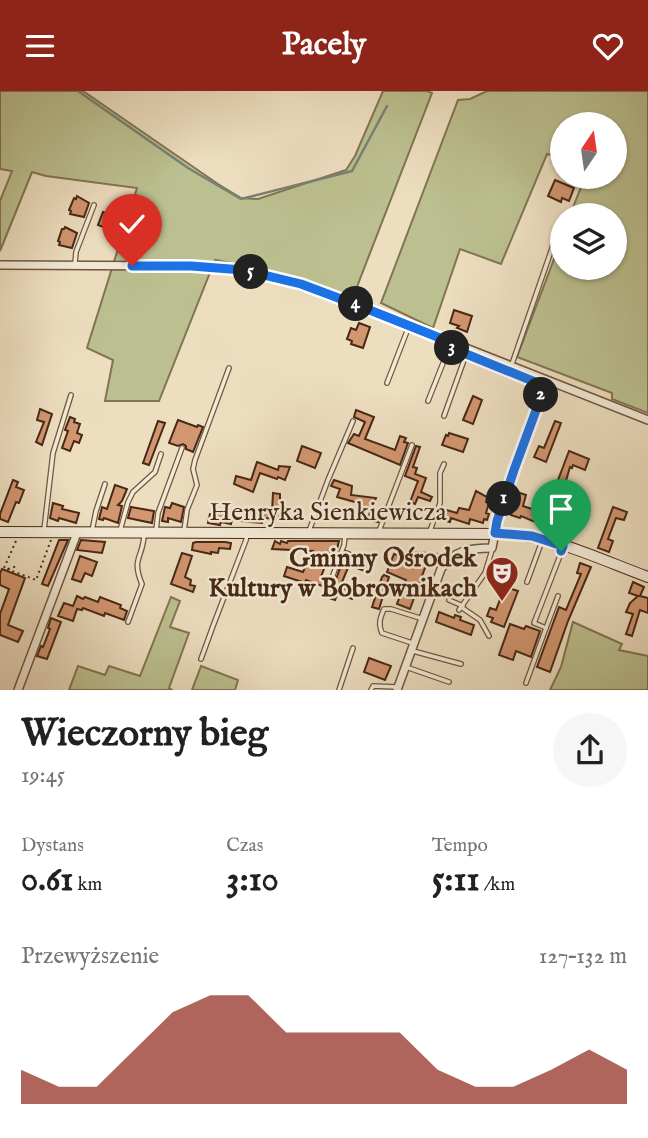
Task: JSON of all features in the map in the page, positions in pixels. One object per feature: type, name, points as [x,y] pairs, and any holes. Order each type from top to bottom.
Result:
[{"type":"street","points":[[0,265],[191,266],[243,270],[301,284],[648,420]]},
{"type":"street","points":[[398,689],[438,576],[446,562],[468,549],[492,548],[497,521],[514,470],[548,381]]},
{"type":"street","name":"Henryka Sienkiewicza","points":[[0,532],[526,535],[648,577]]},
{"type":"street","points":[[18,690],[76,533]]},
{"type":"lane","points":[[74,266],[76,252],[94,205]]},
{"type":"lane","points":[[511,366],[550,253]]},
{"type":"lane","points":[[387,383],[409,326]]},
{"type":"lane","points":[[428,401],[450,342]]},
{"type":"lane","points":[[444,416],[468,349]]},
{"type":"lane","points":[[184,533],[187,510],[197,485],[192,470],[229,368]]},
{"type":"lane","points":[[48,534],[53,453],[71,395]]},
{"type":"lane","points":[[309,533],[323,492],[354,421]]},
{"type":"lane","points":[[379,533],[412,445]]},
{"type":"lane","points":[[157,533],[158,513],[182,448]]},
{"type":"lane","points":[[120,533],[133,492],[155,472],[161,454]]},
{"type":"lane","points":[[429,533],[440,503],[440,473],[443,464]]},
{"type":"lane","points":[[92,533],[105,484]]},
{"type":"lane","points":[[128,622],[142,584],[137,571],[137,559],[144,544],[144,533]]},
{"type":"lane","points":[[201,659],[247,540],[247,533]]},
{"type":"lane","points":[[329,586],[344,545],[345,533]]},
{"type":"lane","points":[[527,582],[543,539]]},
{"type":"lane","points":[[546,628],[534,623],[563,546]]},
{"type":"lane","points":[[461,608],[485,573],[492,548]]},
{"type":"lane","points":[[417,555],[451,557]]},
{"type":"lane","points":[[526,683],[558,596]]},
{"type":"lane","points":[[449,600],[480,620],[489,636]]},
{"type":"lane","points":[[423,619],[384,609],[379,624],[382,633],[461,664]]},
{"type":"lane","points":[[339,690],[353,648]]},
{"type":"lane","points":[[406,667],[449,682]]},
{"type":"lane","points":[[371,690],[373,686],[398,689]]},
{"type":"path","points":[[6,570],[36,580],[48,534]]},
{"type":"path","points":[[6,570],[4,568],[18,536]]},
{"type":"path","points":[[6,570],[17,566]]},
{"type":"green space","points":[[0,91],[83,91],[218,184],[241,198],[258,199],[346,170],[355,156],[383,91],[432,93],[353,297],[262,269],[215,260],[159,401],[105,401],[113,360],[87,348],[137,188],[32,172],[0,251],[0,201],[12,171],[0,169]]},
{"type":"green space","points":[[487,91],[648,91],[648,413],[612,399],[612,393],[517,357],[550,270],[550,280],[627,280],[627,203],[575,203],[580,189],[627,189],[627,112],[550,112],[550,155],[547,154],[501,264],[460,249],[433,328],[381,303],[458,100],[470,99]]},
{"type":"green space","points":[[171,597],[180,601],[170,627],[189,633],[169,688],[172,690],[69,690],[78,666],[105,675],[109,666],[140,676]]},
{"type":"green space","points":[[573,622],[622,644],[619,650],[648,656],[648,690],[550,690],[561,667]]},
{"type":"green space","points":[[201,666],[238,680],[235,690],[192,690]]},
{"type":"building","points":[[551,189],[574,189],[569,201],[562,198],[561,202],[548,196]]},
{"type":"building","points":[[77,196],[89,203],[84,217],[70,214],[69,210]]},
{"type":"building","points":[[103,212],[121,219],[116,232],[98,225]]},
{"type":"building","points":[[65,227],[77,233],[72,248],[59,245],[62,229]]},
{"type":"building","points":[[454,310],[472,316],[467,332],[450,323]]},
{"type":"building","points":[[359,323],[370,327],[363,348],[351,344],[352,341],[347,339],[351,328],[356,330]]},
{"type":"building","points":[[473,396],[482,400],[473,424],[463,420]]},
{"type":"building","points":[[40,409],[52,414],[42,445],[36,442],[44,422],[37,420]]},
{"type":"building","points":[[356,410],[374,417],[365,439],[395,450],[400,436],[406,438],[404,442],[408,443],[400,465],[348,443],[354,434],[359,436],[365,422],[354,417]]},
{"type":"building","points":[[70,417],[80,424],[77,433],[82,435],[79,443],[74,441],[70,451],[62,448]]},
{"type":"building","points":[[178,420],[203,427],[193,452],[183,444],[178,446],[169,443]]},
{"type":"building","points":[[158,421],[165,423],[149,465],[143,463]]},
{"type":"building","points":[[555,421],[561,423],[546,462],[534,457],[539,446],[544,448]]},
{"type":"building","points":[[449,433],[468,439],[463,452],[442,445]]},
{"type":"building","points":[[302,446],[321,453],[315,468],[297,461]]},
{"type":"building","points":[[416,446],[420,447],[413,467],[417,468],[415,474],[426,478],[421,492],[432,497],[430,501],[418,497],[415,504],[410,502],[418,481],[405,476]]},
{"type":"building","points":[[569,451],[589,459],[585,470],[573,465],[570,467],[563,491],[555,488]]},
{"type":"building","points":[[257,462],[278,470],[279,466],[290,467],[285,480],[260,473],[253,492],[234,484],[236,476],[251,480]]},
{"type":"building","points":[[13,480],[18,482],[16,487],[24,490],[8,522],[0,519],[0,514]]},
{"type":"building","points":[[334,480],[352,486],[351,495],[376,498],[372,508],[382,512],[378,522],[367,520],[371,510],[361,509],[362,504],[337,497],[340,489],[331,486]]},
{"type":"building","points":[[115,485],[127,489],[118,505],[122,506],[118,523],[99,519],[102,507],[107,509]]},
{"type":"building","points":[[476,491],[487,497],[487,520],[484,519],[483,523],[470,519],[469,524],[451,518],[450,522],[439,519],[443,509],[457,513],[459,508],[469,510]]},
{"type":"building","points":[[517,492],[526,495],[523,506],[544,513],[540,524],[511,515]]},
{"type":"building","points":[[273,493],[280,494],[280,503],[283,503],[282,519],[262,518],[262,523],[242,521],[243,510],[272,512]]},
{"type":"building","points":[[563,496],[571,499],[568,507],[580,511],[576,524],[569,521],[564,535],[554,532],[562,511],[559,510]]},
{"type":"building","points":[[53,503],[63,506],[62,509],[79,513],[76,523],[50,518]]},
{"type":"building","points":[[172,503],[184,507],[181,522],[168,518],[168,522],[162,521],[165,507],[170,508]]},
{"type":"building","points":[[131,507],[154,511],[152,523],[128,518]]},
{"type":"building","points":[[613,507],[627,512],[624,520],[616,518],[608,539],[613,541],[609,552],[598,548]]},
{"type":"building","points":[[215,510],[233,514],[231,524],[208,523],[210,514],[215,514]]},
{"type":"building","points":[[59,540],[68,540],[48,586],[42,584]]},
{"type":"building","points":[[81,540],[105,542],[102,553],[77,550]]},
{"type":"building","points":[[275,541],[280,544],[281,541],[339,541],[336,553],[330,553],[321,577],[327,579],[325,587],[284,576],[287,567],[303,572],[313,551],[272,549]]},
{"type":"building","points":[[193,543],[231,543],[230,549],[219,548],[218,553],[211,554],[192,550]]},
{"type":"building","points":[[346,551],[374,562],[370,573],[349,565],[340,587],[354,593],[352,599],[338,593],[335,600],[326,597],[333,588]]},
{"type":"building","points":[[182,553],[192,556],[185,577],[191,580],[190,585],[195,586],[193,592],[171,584]]},
{"type":"building","points":[[394,554],[426,565],[410,609],[397,604],[406,580],[387,572]]},
{"type":"building","points":[[80,556],[97,562],[92,576],[85,573],[81,582],[72,579]]},
{"type":"building","points":[[580,563],[591,567],[550,672],[537,667],[559,607],[566,610],[581,574],[577,573]]},
{"type":"building","points":[[507,567],[515,570],[508,588],[518,591],[504,627],[491,622],[493,618],[487,616],[490,608],[496,610],[502,594],[497,592],[499,584],[496,583],[501,569],[505,570]]},
{"type":"building","points":[[2,569],[25,578],[8,625],[23,631],[18,642],[0,635],[0,614],[9,589],[0,585]]},
{"type":"building","points":[[384,575],[389,577],[379,609],[372,607]]},
{"type":"building","points":[[633,582],[644,587],[640,596],[648,598],[648,613],[640,610],[632,636],[626,634],[633,614],[626,612],[630,603],[638,596],[629,593]]},
{"type":"building","points":[[77,596],[98,602],[100,597],[121,605],[120,608],[127,611],[124,620],[83,608],[77,609],[73,621],[58,616],[64,603],[73,606]]},
{"type":"building","points":[[439,612],[454,618],[455,615],[461,617],[460,620],[474,625],[471,635],[436,622]]},
{"type":"building","points":[[51,618],[61,622],[47,659],[37,656],[50,629]]},
{"type":"building","points":[[510,624],[540,631],[531,657],[516,651],[513,660],[499,655]]},
{"type":"building","points":[[369,658],[391,666],[385,680],[364,672]]},
{"type":"waterway","points":[[78,91],[188,168],[241,199],[352,171],[387,106]]},
{"type":"place","name":"Gminny Ośrodek Kultury w Bobrownikach","points":[[502,603]]},
{"type":"route","points":[[132,266],[191,266],[243,270],[301,284],[450,342],[449,347],[545,386],[514,470],[495,533],[540,538],[563,546],[561,551]]}]
